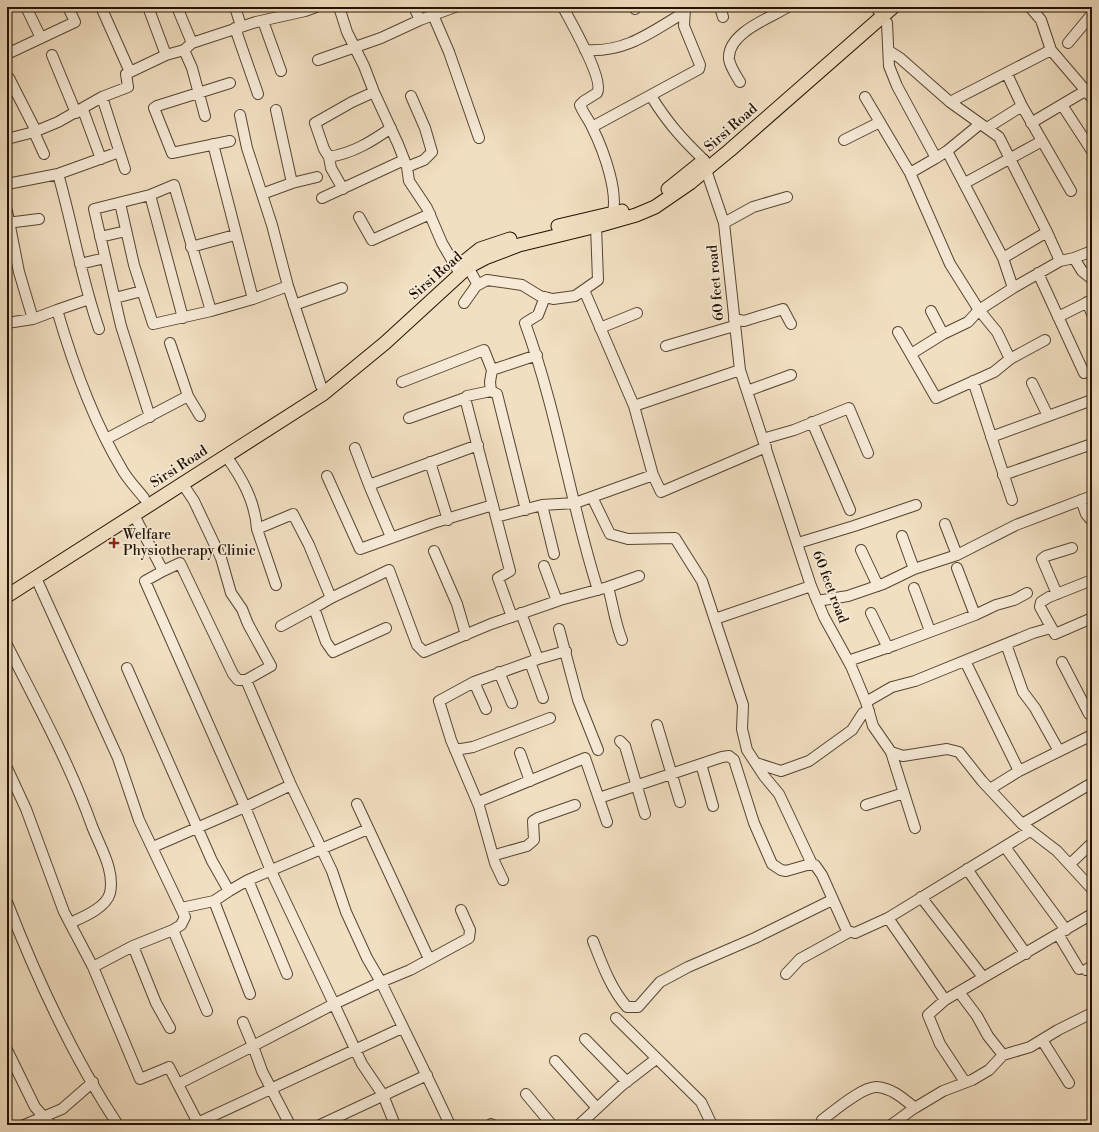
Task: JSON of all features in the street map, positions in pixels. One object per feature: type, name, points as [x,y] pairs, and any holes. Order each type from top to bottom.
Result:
[{"type":"main road","name":"Sirsi Road","points":[[7,596],[275,425],[342,379],[385,343],[480,249],[515,237],[612,218],[636,215],[656,207],[690,184],[705,165],[879,10],[893,7]]},
{"type":"main road","name":"Sirsi Road","points":[[7,587],[321,386],[461,269],[484,258],[519,245],[596,226],[612,218]]},
{"type":"street","points":[[26,7],[41,38]]},
{"type":"street","points":[[7,54],[75,22],[68,7]]},
{"type":"street","points":[[101,7],[130,72]]},
{"type":"street","points":[[148,7],[166,55]]},
{"type":"street","points":[[177,7],[205,116]]},
{"type":"street","points":[[235,7],[238,27],[258,94]]},
{"type":"street","points":[[7,139],[35,132],[79,111],[102,97],[128,87],[126,76],[130,72],[166,55],[238,27],[316,7]]},
{"type":"street","points":[[339,7],[347,32],[364,66],[374,92],[391,128],[405,164],[409,181],[430,214],[461,269],[478,285]]},
{"type":"street","points":[[414,7],[420,20]]},
{"type":"street","points":[[318,60],[381,38],[420,20],[455,7]]},
{"type":"street","points":[[563,7],[585,50],[598,88],[597,92],[580,105],[592,127],[613,184],[615,198],[612,218]]},
{"type":"street","points":[[740,82],[729,59],[730,52],[738,36],[788,7]]},
{"type":"street","points":[[1030,7],[1041,20],[1051,50],[1088,95],[1062,105],[1031,123]]},
{"type":"street","points":[[585,50],[612,50],[625,46],[685,9]]},
{"type":"street","points":[[592,127],[699,69],[700,65],[684,26],[685,9]]},
{"type":"street","points":[[879,10],[887,23],[889,66],[897,86],[936,158]]},
{"type":"street","points":[[1068,43],[1092,14]]},
{"type":"street","points":[[433,15],[449,52],[479,138]]},
{"type":"street","points":[[262,21],[281,71]]},
{"type":"street","points":[[950,102],[1051,50]]},
{"type":"street","points":[[889,51],[900,58],[950,102],[999,137],[1060,261]]},
{"type":"street","points":[[52,55],[101,159]]},
{"type":"street","points":[[1007,74],[1031,123],[1071,190]]},
{"type":"street","points":[[9,78],[44,154]]},
{"type":"street","points":[[230,82],[154,108],[172,153],[230,141]]},
{"type":"street","points":[[343,189],[331,168],[329,158],[315,124],[346,105],[374,92]]},
{"type":"street","points":[[322,198],[405,164],[424,160],[432,152],[425,128],[411,96]]},
{"type":"street","points":[[651,96],[679,136],[705,165]]},
{"type":"street","points":[[102,97],[125,169]]},
{"type":"street","points":[[865,97],[910,173],[950,264],[979,310],[997,332],[1010,359]]},
{"type":"street","points":[[1062,105],[1092,151]]},
{"type":"street","points":[[910,173],[936,158],[984,126],[1022,106]]},
{"type":"street","points":[[276,110],[292,183]]},
{"type":"street","points":[[240,115],[247,148],[272,224],[288,286],[321,386]]},
{"type":"street","points":[[844,140],[880,122]]},
{"type":"street","points":[[329,158],[347,154],[372,141],[391,128]]},
{"type":"street","points":[[965,183],[1042,141]]},
{"type":"street","points":[[213,144],[235,235],[253,299]]},
{"type":"street","points":[[947,151],[1003,258],[1013,288]]},
{"type":"street","points":[[7,184],[58,174],[120,152]]},
{"type":"street","name":"60 feet road","points":[[705,165],[724,223],[740,370],[811,586],[817,601],[848,661],[867,706],[873,726],[891,752],[915,828]]},
{"type":"street","points":[[58,174],[70,214],[89,299],[99,329]]},
{"type":"street","points":[[262,194],[317,176]]},
{"type":"street","points":[[150,417],[121,326],[94,209],[150,195],[174,184],[191,247],[211,311]]},
{"type":"street","points":[[150,195],[183,318]]},
{"type":"street","points":[[724,223],[764,203],[787,197]]},
{"type":"street","points":[[120,203],[126,231],[152,324],[211,311],[253,299],[288,286]]},
{"type":"street","points":[[7,211],[19,272],[33,319]]},
{"type":"street","points":[[359,217],[372,240],[430,214]]},
{"type":"street","points":[[9,223],[39,219]]},
{"type":"street","points":[[464,302],[478,285],[487,280],[515,284],[553,299],[575,296],[598,280],[596,226]]},
{"type":"street","points":[[100,237],[126,231]]},
{"type":"street","points":[[1003,258],[1047,232]]},
{"type":"street","points":[[191,247],[235,235]]},
{"type":"street","points":[[911,354],[943,334],[968,322],[979,310],[1038,273],[1060,261],[1074,258],[1092,251]]},
{"type":"street","points":[[80,264],[105,258]]},
{"type":"street","points":[[1074,258],[1082,271],[1092,279]]},
{"type":"street","points":[[1038,273],[1084,373]]},
{"type":"street","points":[[294,304],[342,288]]},
{"type":"street","points":[[584,290],[619,376],[634,406],[653,475],[661,492],[764,443],[849,408],[868,453]]},
{"type":"street","points":[[115,298],[142,291]]},
{"type":"street","points":[[545,297],[538,315],[525,323],[537,355],[575,503],[581,534],[603,589],[614,608],[617,629],[622,640]]},
{"type":"street","points":[[7,323],[33,319],[89,299]]},
{"type":"street","points":[[1058,317],[1089,301],[1092,314]]},
{"type":"street","points":[[57,310],[70,355],[106,439],[124,472],[144,498]]},
{"type":"street","points":[[666,346],[734,323],[783,310],[791,324]]},
{"type":"street","points":[[931,311],[943,334]]},
{"type":"street","points":[[600,328],[637,313]]},
{"type":"street","points":[[898,332],[936,398],[994,372],[1010,359],[1045,340]]},
{"type":"street","points":[[170,343],[188,396],[200,416]]},
{"type":"street","points":[[402,382],[484,350],[492,370],[490,382],[491,390]]},
{"type":"street","points":[[492,370],[537,355]]},
{"type":"street","points":[[634,406],[740,370]]},
{"type":"street","points":[[747,391],[790,375]]},
{"type":"street","points":[[973,381],[1012,500]]},
{"type":"street","points":[[1032,383],[1048,416]]},
{"type":"street","points":[[409,418],[467,396],[491,390],[497,394],[526,510]]},
{"type":"street","points":[[106,439],[188,396]]},
{"type":"street","points":[[465,398],[510,571],[498,578],[517,615],[534,661],[543,698]]},
{"type":"street","points":[[991,437],[1092,400]]},
{"type":"street","points":[[812,422],[850,510]]},
{"type":"street","points":[[1003,474],[1092,444]]},
{"type":"street","points":[[369,485],[478,445]]},
{"type":"street","points":[[355,448],[391,537]]},
{"type":"street","points":[[226,456],[248,492],[256,516],[257,529],[276,585]]},
{"type":"street","points":[[430,462],[448,520]]},
{"type":"street","points":[[496,517],[542,505],[575,503],[653,475]]},
{"type":"street","points":[[327,476],[360,549],[391,537],[493,505]]},
{"type":"street","points":[[182,483],[194,501],[221,558],[231,593],[242,609],[248,624],[271,666],[246,680],[238,680],[233,674],[180,563],[145,581],[245,806],[271,871],[355,1050],[362,1064],[383,1095],[395,1125]]},
{"type":"street","points":[[817,601],[848,596],[878,586],[914,569],[957,555],[1016,525],[1092,496]]},
{"type":"street","points":[[592,497],[610,534],[628,539],[675,538],[702,581],[743,705],[742,729],[747,750],[779,794],[812,864],[818,868],[847,931],[849,932]]},
{"type":"street","points":[[1081,500],[1086,514],[1092,521]]},
{"type":"street","points":[[542,505],[554,554]]},
{"type":"street","points":[[798,543],[916,505]]},
{"type":"street","points":[[257,529],[293,514],[331,598]]},
{"type":"street","points":[[134,515],[163,571]]},
{"type":"street","points":[[945,524],[957,555]]},
{"type":"street","points":[[902,536],[914,569]]},
{"type":"street","points":[[1057,594],[1042,560],[1046,556],[1072,548]]},
{"type":"street","points":[[861,550],[878,586]]},
{"type":"street","points":[[434,551],[457,604],[466,635]]},
{"type":"street","points":[[544,566],[557,601]]},
{"type":"street","points":[[957,568],[975,615]]},
{"type":"street","points":[[281,626],[331,598],[389,570],[417,645],[424,652],[517,615],[557,601],[603,589],[639,576]]},
{"type":"street","points":[[36,578],[118,758],[139,820],[181,908],[185,920],[181,925],[173,930],[133,946],[93,967]]},
{"type":"street","points":[[1092,580],[1043,600],[1040,606],[1054,634],[1092,618]]},
{"type":"street","points":[[714,619],[811,586]]},
{"type":"street","points":[[914,588],[930,631]]},
{"type":"street","points":[[848,661],[888,648],[975,615],[1027,593]]},
{"type":"street","points":[[314,608],[326,642],[333,652],[386,628]]},
{"type":"street","points":[[871,613],[888,648]]},
{"type":"street","points":[[756,763],[781,771],[809,761],[852,730],[867,706],[892,687],[915,681],[1006,644],[1051,628]]},
{"type":"street","points":[[559,629],[578,700],[598,750]]},
{"type":"street","points":[[1006,644],[1023,692],[1035,708],[1059,751]]},
{"type":"street","points":[[7,645],[86,806],[108,865],[111,881],[110,894],[102,904],[91,913],[70,923]]},
{"type":"street","points":[[503,880],[496,863],[495,855],[478,802],[455,750],[438,701],[474,682],[499,672],[566,651]]},
{"type":"street","points":[[965,661],[1019,771]]},
{"type":"street","points":[[1062,662],[1091,715]]},
{"type":"street","points":[[127,668],[212,861],[229,891]]},
{"type":"street","points":[[499,672],[512,703]]},
{"type":"street","points":[[246,680],[291,785],[332,871],[346,912],[367,958],[381,982],[450,1125]]},
{"type":"street","points":[[474,682],[486,710]]},
{"type":"street","points":[[455,750],[473,747],[550,718]]},
{"type":"street","points":[[657,725],[680,802]]},
{"type":"street","points":[[990,789],[1019,771],[1092,735]]},
{"type":"street","points":[[620,741],[626,746],[646,814]]},
{"type":"street","points":[[891,752],[903,756],[937,750],[953,750],[963,756],[990,789],[1022,824],[1057,851],[1092,889]]},
{"type":"street","points":[[520,753],[530,781]]},
{"type":"street","points":[[599,798],[722,757],[729,756],[734,760],[754,823],[772,864],[786,872],[812,864]]},
{"type":"street","points":[[478,802],[585,758],[608,822]]},
{"type":"street","points":[[701,764],[713,806]]},
{"type":"street","points":[[7,768],[26,809],[54,887],[70,923],[93,967],[140,1079],[168,1067],[178,1084],[196,1124],[270,1088],[402,1028]]},
{"type":"street","points":[[1022,824],[1092,783]]},
{"type":"street","points":[[152,847],[197,827],[217,820],[291,785]]},
{"type":"street","points":[[866,805],[904,793]]},
{"type":"street","points":[[357,804],[429,960]]},
{"type":"street","points":[[495,855],[527,846],[534,840],[534,822],[538,818],[575,805]]},
{"type":"street","points":[[181,908],[214,902],[248,880],[368,829]]},
{"type":"street","points":[[786,974],[800,959],[849,932],[855,933],[888,918],[1030,831]]},
{"type":"street","points":[[1070,864],[1092,842]]},
{"type":"street","points":[[1005,847],[1086,968]]},
{"type":"street","points":[[967,869],[1026,954]]},
{"type":"street","points":[[248,880],[287,974]]},
{"type":"street","points":[[921,897],[983,977]]},
{"type":"street","points":[[593,941],[608,978],[621,1000],[628,1007],[638,1007],[660,982],[688,967],[755,938],[832,900]]},
{"type":"street","points":[[7,902],[43,988],[67,1037],[93,1082],[98,1095],[118,1125]]},
{"type":"street","points":[[214,902],[250,994]]},
{"type":"street","points":[[178,1084],[334,1004],[429,960],[469,938],[470,930],[460,910]]},
{"type":"street","points":[[965,1082],[940,1044],[928,1014],[945,1000],[1092,914]]},
{"type":"street","points":[[888,918],[945,1000]]},
{"type":"street","points":[[173,930],[207,1011]]},
{"type":"street","points":[[133,946],[156,1003],[170,1028]]},
{"type":"street","points":[[959,992],[978,1016],[988,1036],[1002,1055]]},
{"type":"street","points":[[891,1125],[943,1091],[972,1080],[989,1070],[1002,1055],[1030,1047],[1092,1013]]},
{"type":"street","points":[[616,1018],[701,1102],[712,1125]]},
{"type":"street","points":[[243,1022],[270,1088],[290,1125]]},
{"type":"street","points":[[585,1039],[627,1082]]},
{"type":"street","points":[[1042,1040],[1069,1083]]},
{"type":"street","points":[[7,1050],[35,1107],[51,1125]]},
{"type":"street","points":[[579,1125],[627,1082],[656,1059]]},
{"type":"street","points":[[555,1061],[597,1108]]},
{"type":"street","points":[[320,1125],[338,1121],[383,1095],[427,1075]]},
{"type":"street","points":[[24,1125],[62,1109],[93,1082]]},
{"type":"street","points":[[822,1120],[872,1087],[885,1088],[894,1092],[915,1108]]},
{"type":"street","points":[[526,1094],[552,1125]]},
{"type":"place","name":"Welfare Physiotherapy Clinic","points":[[114,543]]}]
